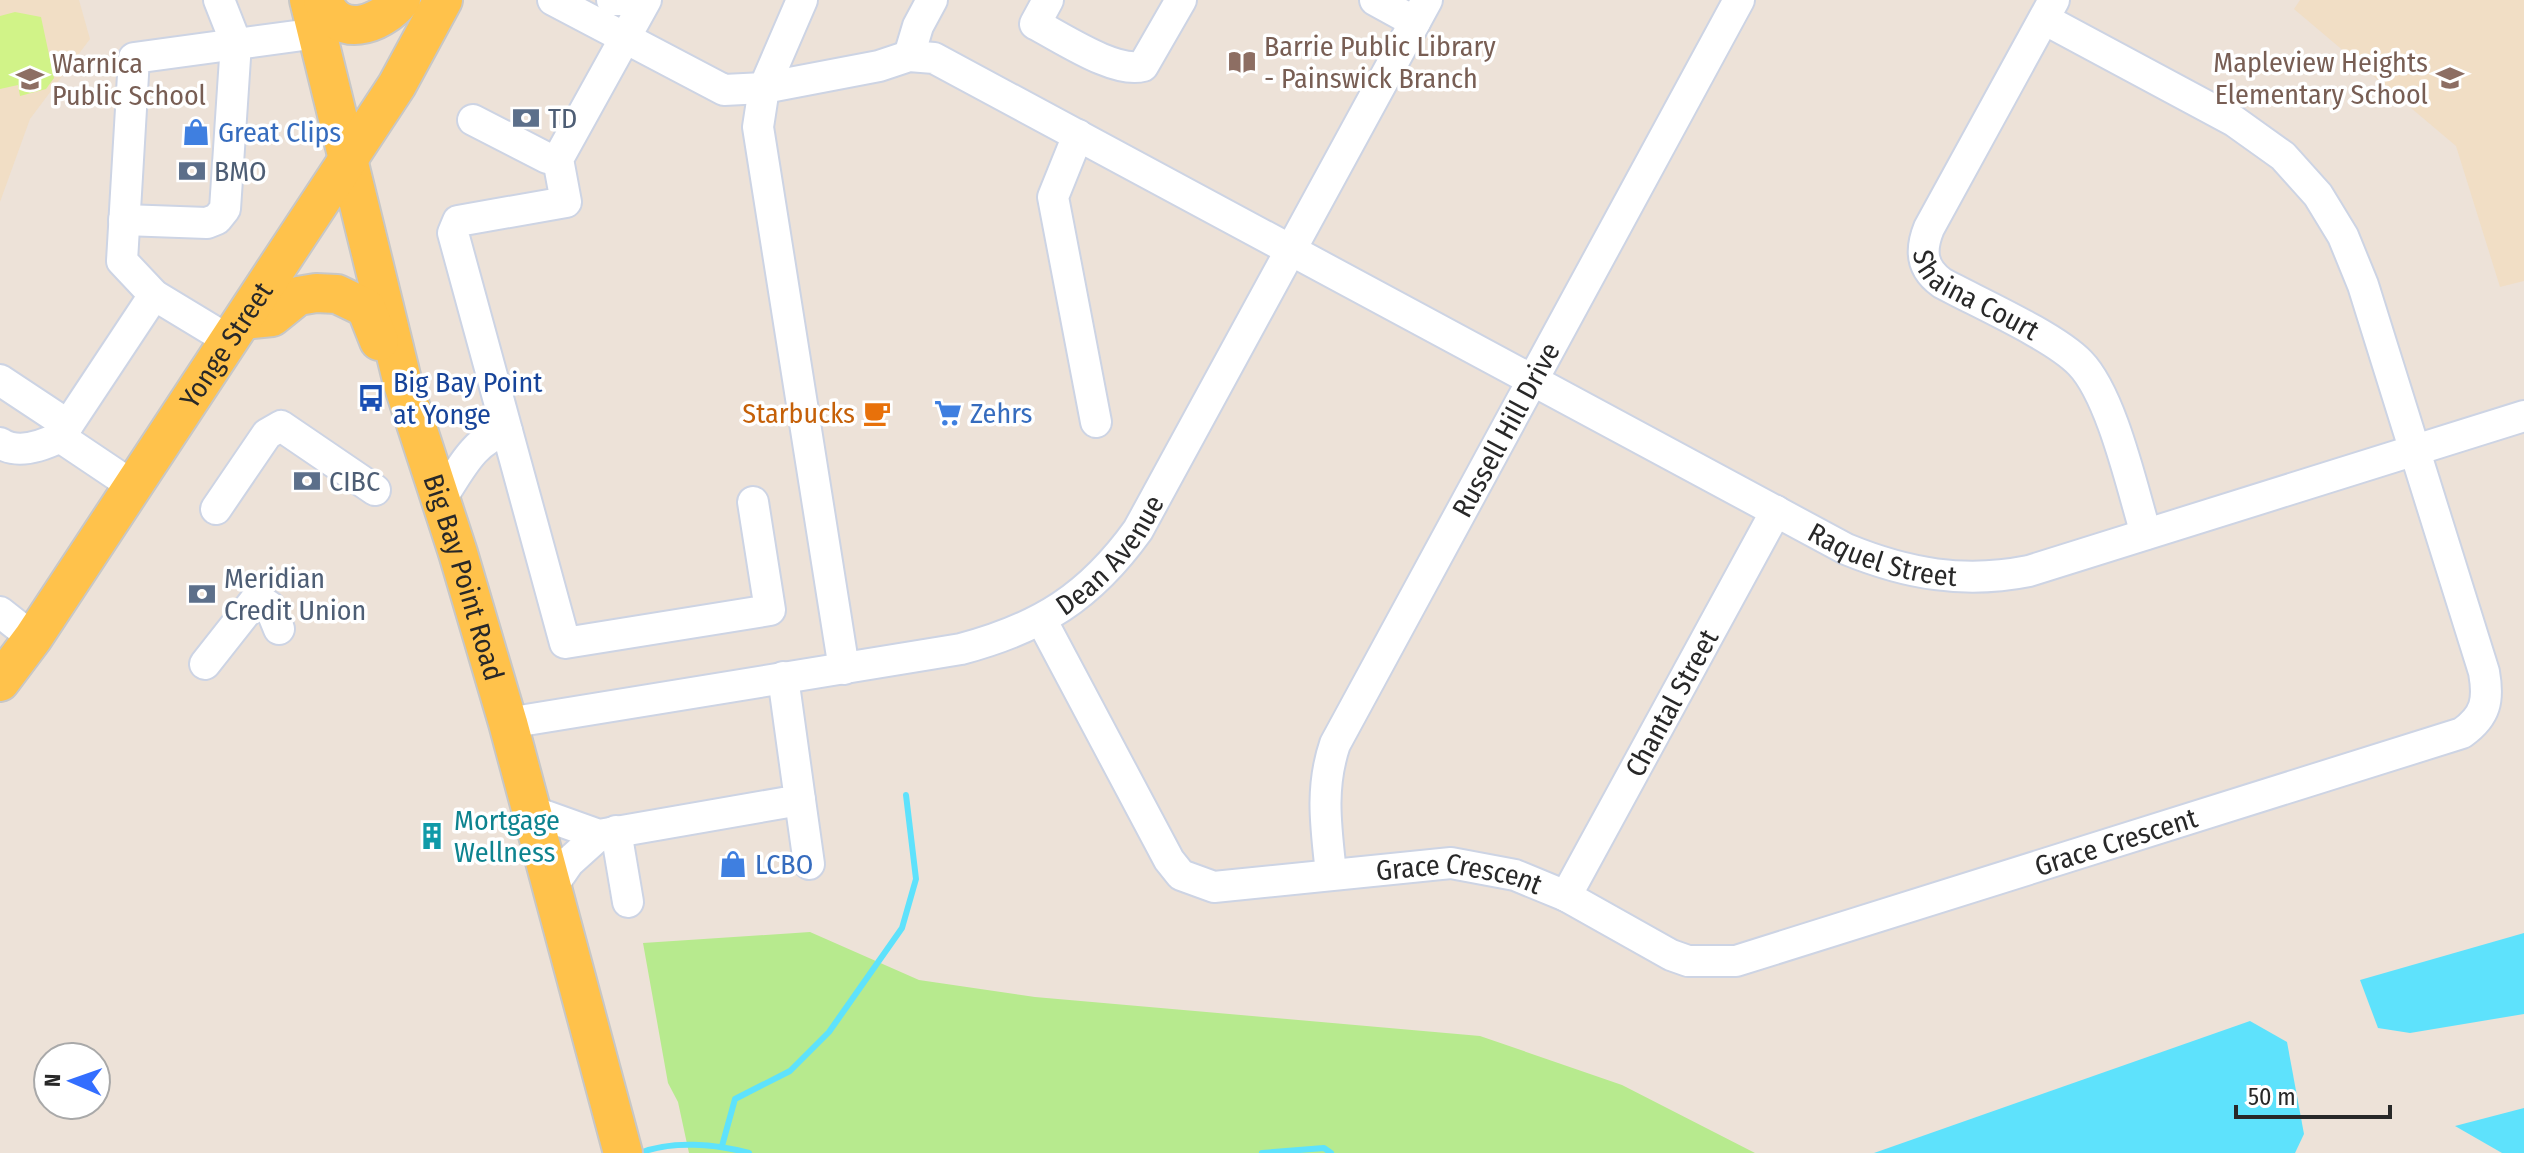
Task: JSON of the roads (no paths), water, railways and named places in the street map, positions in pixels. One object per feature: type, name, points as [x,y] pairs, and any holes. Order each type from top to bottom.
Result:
[{"type":"main road","points":[[317,11],[356,25],[376,22],[401,0]]},
{"type":"main road","name":"Yonge Street","points":[[0,682],[33,638],[348,161],[397,85],[443,0]]},
{"type":"main road","name":"Big Bay Point Road","points":[[317,11],[348,161],[403,384],[508,723],[623,1153]]},
{"type":"main road","points":[[237,330],[272,317],[298,296],[337,294],[357,301],[373,321],[384,360],[403,384]]},
{"type":"street","points":[[124,220],[207,223],[217,219],[225,209],[236,43],[219,0]]},
{"type":"street","points":[[553,0],[724,90],[764,88],[879,66],[909,56],[918,26],[932,0]]},
{"type":"street","points":[[612,0],[625,0]]},
{"type":"street","points":[[646,0],[558,159],[566,202],[458,221],[453,233],[565,643],[770,610],[753,502]]},
{"type":"street","points":[[802,0],[764,88],[758,127],[844,669]]},
{"type":"street","points":[[1048,0],[1035,24],[1118,66],[1133,69],[1143,66],[1181,0]]},
{"type":"street","points":[[1375,0],[1421,11]]},
{"type":"street","name":"Russell Hill Drive","points":[[1331,873],[1323,807],[1325,773],[1335,744],[1739,0]]},
{"type":"street","name":"Grace Crescent","points":[[1042,621],[1169,860],[1181,875],[1214,887],[1451,863],[1515,875],[1566,896],[1671,955],[1700,962],[1736,961],[2462,733],[2485,711],[2488,693],[2353,259],[2332,215],[2303,176],[2283,156],[2234,121],[2049,9]]},
{"type":"street","name":"Shaina Court","points":[[2049,9],[1929,228],[1923,243],[1923,259],[1930,274],[1942,283],[2054,344],[2080,363],[2103,399],[2146,534]]},
{"type":"street","points":[[237,330],[154,295],[122,261],[134,58],[236,43],[317,11]]},
{"type":"street","name":"Dean Avenue","points":[[508,723],[961,649],[1016,633],[1042,621],[1100,577],[1138,530],[1421,11]]},
{"type":"street","name":"Raquel Street","points":[[909,56],[934,58],[1846,549],[1909,571],[1956,578],[2029,571],[2524,416]]},
{"type":"street","points":[[473,120],[547,158],[558,159]]},
{"type":"street","points":[[1078,135],[1053,197],[1096,422]]},
{"type":"street","points":[[0,443],[7,448],[56,437],[154,295]]},
{"type":"street","points":[[0,380],[56,437],[133,486]]},
{"type":"street","points":[[0,419],[56,437]]},
{"type":"street","points":[[216,509],[267,434],[281,426],[375,490]]},
{"type":"street","points":[[441,499],[481,443],[492,434],[507,431]]},
{"type":"street","name":"Chantal Street","points":[[1566,896],[1776,511]]},
{"type":"street","points":[[205,664],[257,598],[270,607],[279,629]]},
{"type":"street","points":[[0,612],[33,638]]},
{"type":"street","points":[[783,677],[809,864]]},
{"type":"street","points":[[532,811],[608,833],[800,800]]},
{"type":"street","points":[[551,888],[569,862],[608,833]]},
{"type":"street","points":[[608,833],[628,902]]},
{"type":"water","points":[[2524,933],[2524,1014],[2410,1033],[2378,1028],[2360,980]]},
{"type":"water","points":[[2250,1021],[2287,1042],[2304,1134],[2295,1153],[1874,1153]]},
{"type":"water","points":[[2524,1108],[2524,1153],[2502,1153],[2455,1126]]},
{"type":"waterway","points":[[722,1146],[735,1099],[790,1071],[829,1032],[902,928],[916,879],[906,795]]},
{"type":"waterway","points":[[640,1153],[666,1146],[694,1145],[749,1153]]},
{"type":"waterway","points":[[1262,1153],[1324,1148],[1331,1153]]},
{"type":"place","name":"Barrie Public Library - Painswick Branch","points":[[1242,62]]},
{"type":"place","name":"Mapleview Heights Elementary School","points":[[2450,78]]},
{"type":"place","name":"Warnica Public School","points":[[30,79]]},
{"type":"place","name":"TD","points":[[526,118]]},
{"type":"place","name":"Great Clips","points":[[196,132]]},
{"type":"place","name":"BMO","points":[[192,171]]},
{"type":"place","name":"Big Bay Point at Yonge","points":[[371,398]]},
{"type":"place","name":"Starbucks","points":[[877,413]]},
{"type":"place","name":"Zehrs","points":[[948,413]]},
{"type":"place","name":"CIBC","points":[[307,481]]},
{"type":"place","name":"Meridian Credit Union","points":[[202,594]]},
{"type":"place","name":"Mortgage Wellness","points":[[432,836]]},
{"type":"place","name":"LCBO","points":[[733,864]]}]
